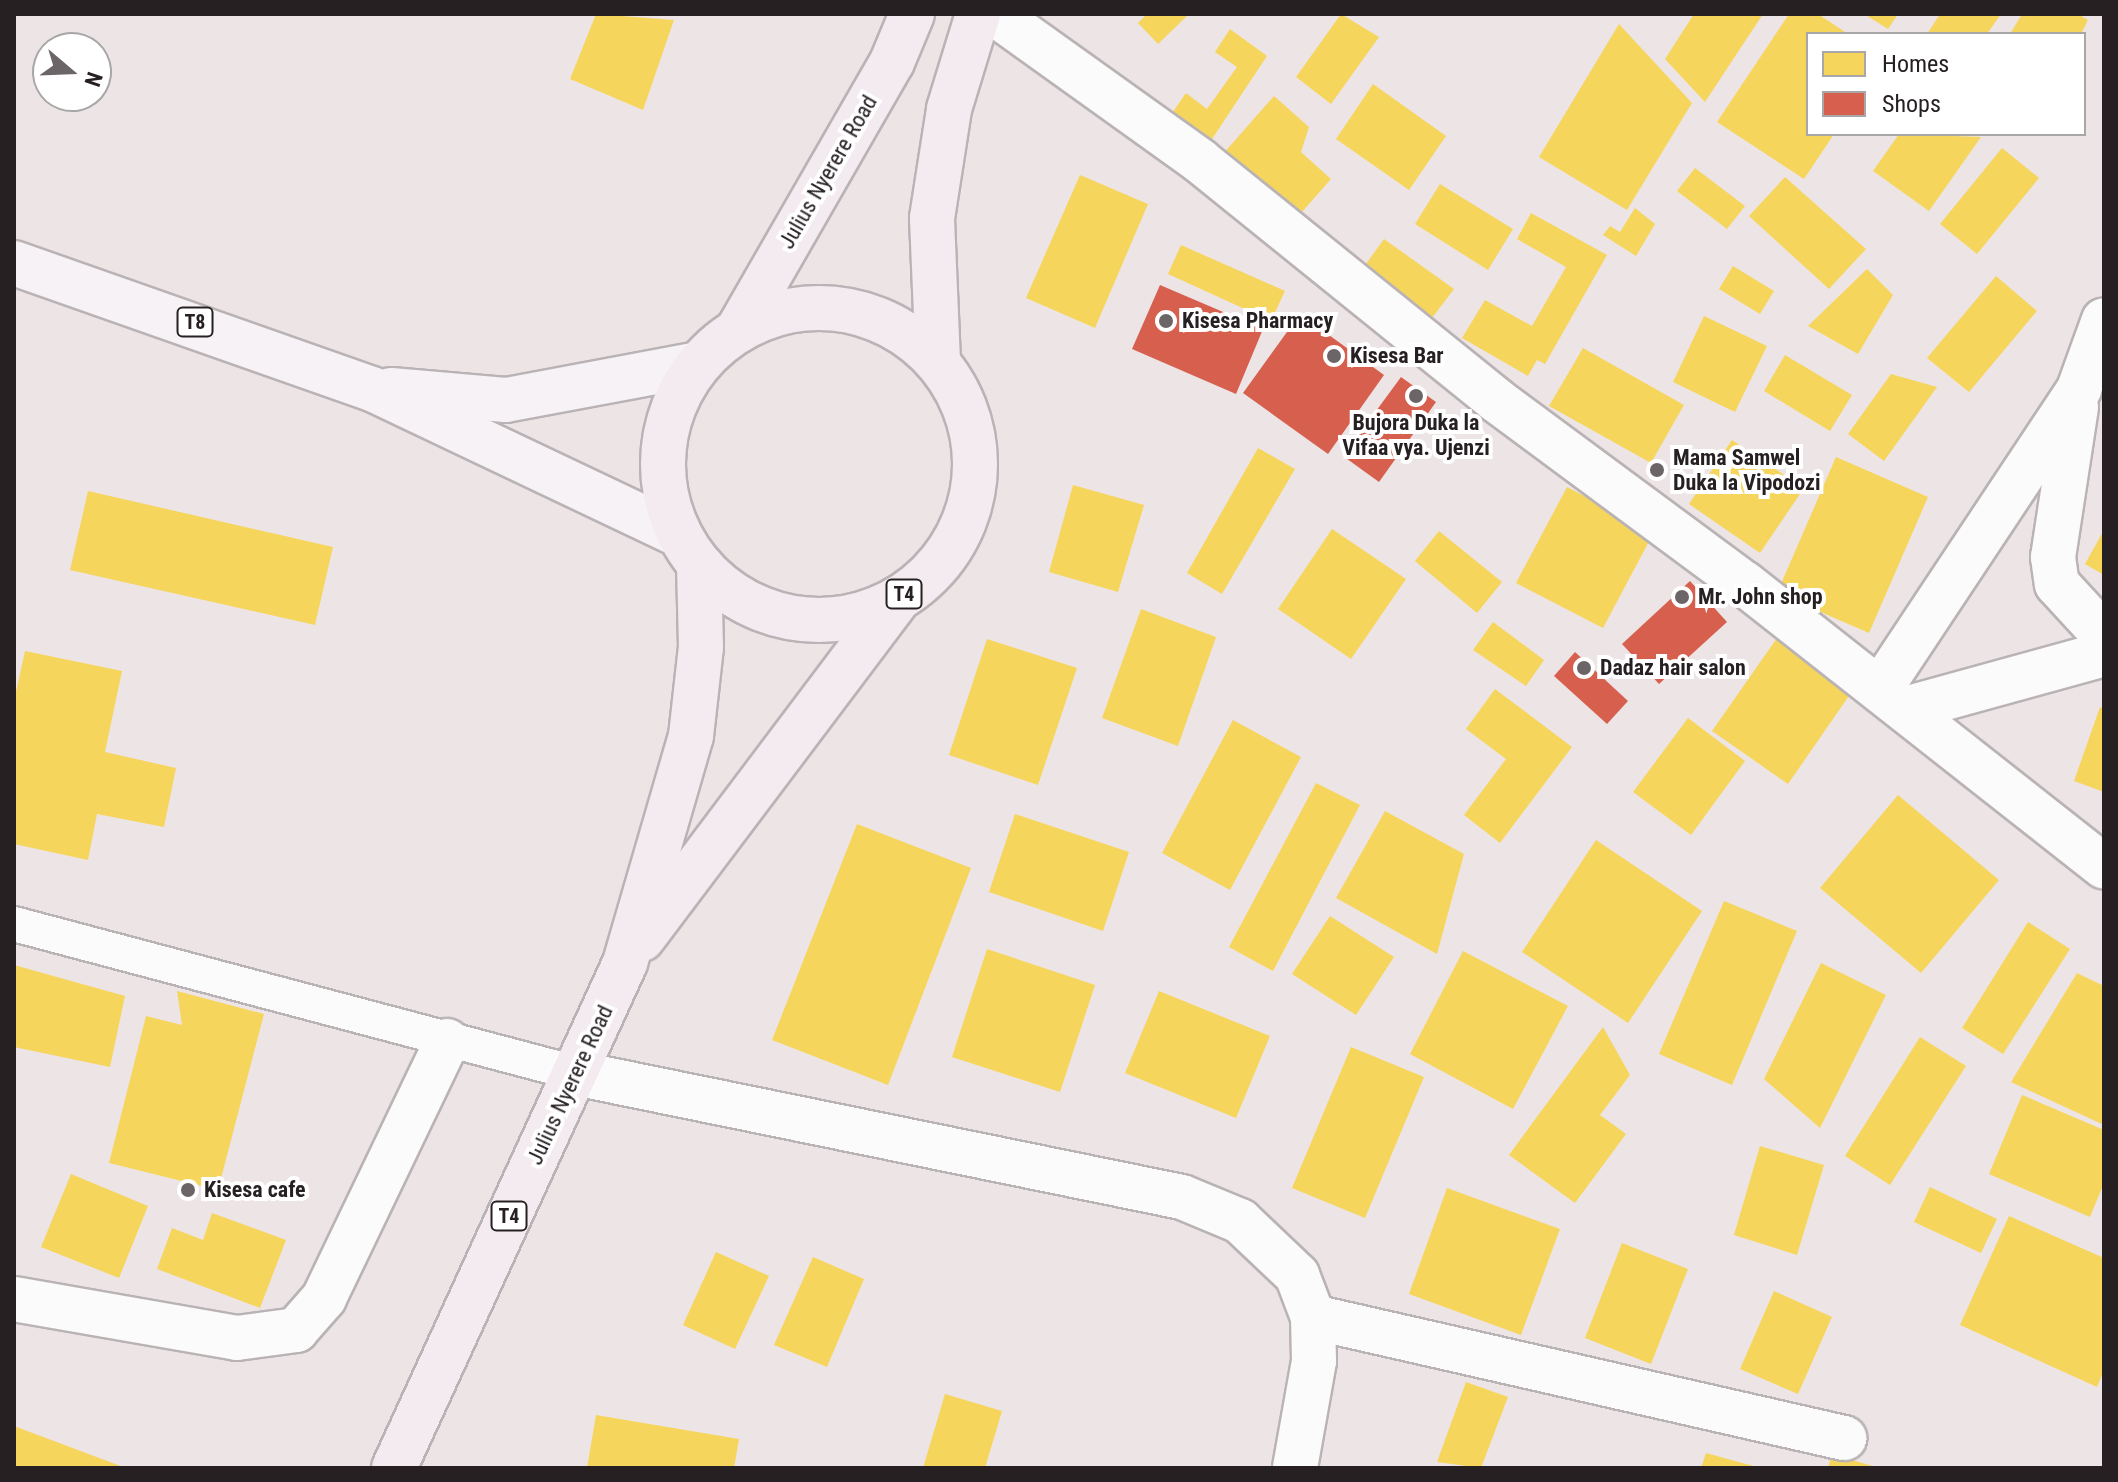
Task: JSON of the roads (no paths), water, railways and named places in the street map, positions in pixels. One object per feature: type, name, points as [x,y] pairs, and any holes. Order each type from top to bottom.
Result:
[{"type":"highway","name":"Julius Nyerere Road","points":[[394,1468],[625,963],[691,736],[701,647],[689,550],[662,476],[670,416],[698,364],[739,328],[892,62],[912,14]]},
{"type":"highway","name":"Julius Nyerere Road","points":[[938,362],[932,218],[949,109],[978,14]]},
{"type":"highway","name":"Julius Nyerere Road","points":[[625,963],[898,600],[939,563],[967,516],[975,462],[966,408],[938,362],[896,326],[845,308],[791,309],[739,328]]},
{"type":"highway","name":"Julius Nyerere Road","points":[[689,550],[741,601],[792,619],[846,619],[898,600]]},
{"type":"main road","name":"T8","points":[[14,263],[372,389],[689,550]]},
{"type":"main road","name":"T8","points":[[372,389],[506,400],[698,364]]},
{"type":"street","points":[[995,14],[1200,161],[1496,400],[1892,699],[2104,866]]},
{"type":"street","points":[[2104,320],[2079,389],[2053,557],[2057,584],[2104,635]]},
{"type":"street","points":[[1892,699],[2079,389]]},
{"type":"street","points":[[1892,699],[2104,654]]},
{"type":"street","points":[[14,1299],[237,1338],[296,1330],[324,1298],[353,1244],[447,1041]]},
{"type":"street","points":[[575,1073],[1182,1197],[1240,1221],[1297,1275],[1313,1317],[1314,1361],[1295,1468]]},
{"type":"street","points":[[1313,1317],[1844,1438]]},
{"type":"lane","points":[[14,924],[575,1073]]},
{"type":"place","name":"Kisesa Pharmacy","points":[[1166,321]]},
{"type":"place","name":"Kisesa Bar","points":[[1334,356]]},
{"type":"place","name":"Bujora Duka la Vifaa vya. Ujenzi","points":[[1416,396]]},
{"type":"place","name":"Mama Samwel Duka la Vipodozi","points":[[1657,470]]},
{"type":"place","name":"Mr. John shop","points":[[1682,597]]},
{"type":"place","name":"Dadaz hair salon","points":[[1584,668]]},
{"type":"place","name":"Kisesa cafe","points":[[188,1190]]}]
